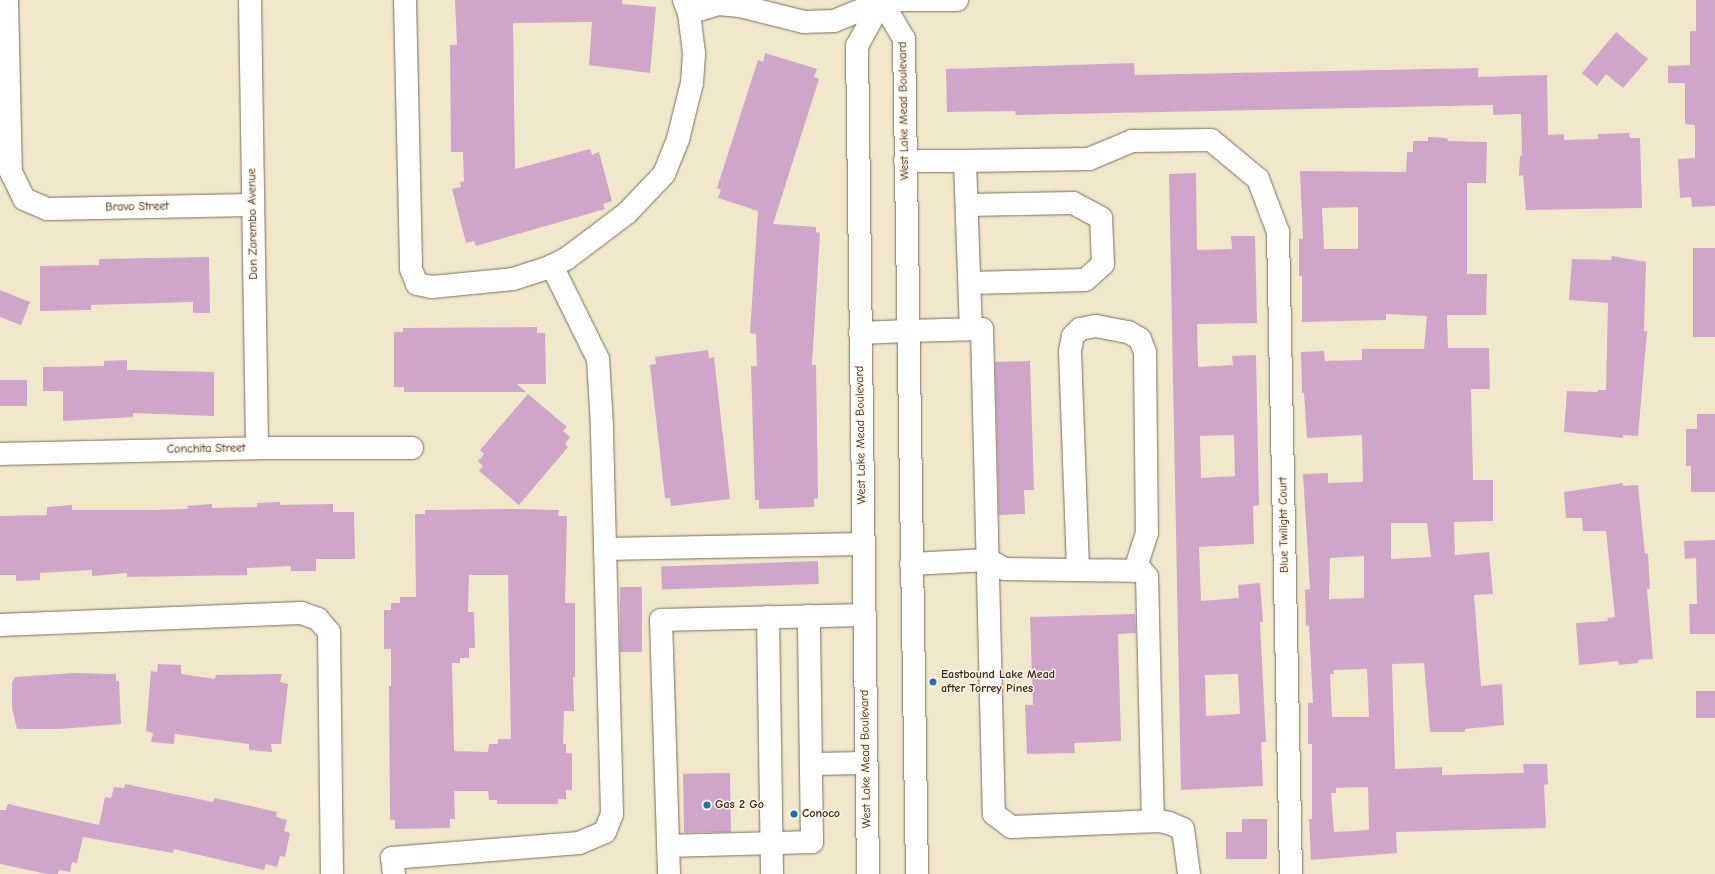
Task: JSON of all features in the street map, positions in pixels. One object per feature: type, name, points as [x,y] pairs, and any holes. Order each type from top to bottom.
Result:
[{"type":"street","name":"Bravo Street","points":[[8,0],[11,172],[24,199],[47,209],[253,205]]},
{"type":"street","name":"Don Zarembo Avenue","points":[[250,0],[257,448]]},
{"type":"street","points":[[405,0],[411,269],[417,284],[432,288],[513,279],[552,266],[566,259],[627,213],[664,174],[678,139],[692,84],[694,53],[686,7],[718,4],[782,9],[804,22],[834,21],[877,1],[957,0]]},
{"type":"street","name":"West Lake Mead Boulevard","points":[[877,1],[904,39],[907,331],[917,874]]},
{"type":"street","name":"West Lake Mead Boulevard","points":[[868,874],[862,544],[857,46],[877,1]]},
{"type":"street","name":"Blue Twilight Court","points":[[966,161],[1089,159],[1132,141],[1211,140],[1258,179],[1278,232],[1291,874]]},
{"type":"street","points":[[905,161],[966,161],[971,329]]},
{"type":"street","points":[[967,205],[1073,203],[1101,218],[1103,264],[1085,280],[970,283]]},
{"type":"street","points":[[394,874],[392,858],[579,842],[605,832],[612,814],[598,359],[552,266]]},
{"type":"street","points":[[1078,569],[1070,351],[1073,336],[1080,329],[1096,326],[1119,330],[1140,339],[1145,352],[1147,533],[1135,569]]},
{"type":"street","points":[[860,333],[982,329],[994,814],[1011,827],[1153,821],[1169,823],[1183,829],[1189,874]]},
{"type":"street","name":"Conchita Street","points":[[0,454],[257,448],[412,448]]},
{"type":"street","points":[[605,549],[862,544]]},
{"type":"street","points":[[911,564],[988,560],[1005,569],[1135,569],[1142,571],[1147,577],[1153,821]]},
{"type":"street","points":[[0,625],[301,613],[318,619],[329,632],[332,874]]},
{"type":"street","points":[[669,874],[661,620],[864,615]]},
{"type":"street","points":[[668,846],[812,842],[809,616]]},
{"type":"street","points":[[768,617],[772,874]]},
{"type":"street","points":[[811,764],[866,763]]},
{"type":"building","points":[[455,0],[622,0],[622,4],[656,7],[650,73],[589,65],[592,22],[513,23],[515,169],[590,149],[592,155],[599,152],[612,201],[603,204],[605,209],[476,246],[474,241],[466,243],[452,189],[461,187],[460,182],[464,181],[463,152],[451,152],[450,45],[457,45]]},
{"type":"building","points":[[1696,0],[1715,0],[1715,206],[1692,207],[1691,197],[1680,198],[1678,159],[1695,158],[1695,125],[1685,124],[1685,83],[1668,83],[1668,66],[1690,65],[1690,31],[1696,31]]},
{"type":"building","points":[[1616,32],[1648,59],[1623,88],[1606,74],[1597,86],[1582,73]]},
{"type":"building","points":[[765,53],[817,69],[814,77],[819,79],[773,224],[816,227],[816,232],[820,233],[812,365],[816,365],[818,498],[814,499],[814,507],[759,509],[759,500],[755,500],[751,366],[757,366],[756,334],[750,333],[758,211],[718,198],[721,190],[717,188],[758,60],[763,62]]},
{"type":"building","points":[[1134,63],[1135,75],[1478,68],[1478,77],[1547,75],[1548,135],[1564,134],[1564,140],[1598,139],[1598,134],[1629,133],[1630,138],[1640,138],[1642,208],[1526,210],[1523,175],[1519,176],[1520,156],[1522,156],[1521,114],[1493,115],[1493,105],[1016,115],[1015,111],[947,112],[946,69]]},
{"type":"building","points":[[1428,137],[1447,138],[1448,141],[1487,142],[1486,183],[1467,183],[1467,274],[1487,274],[1486,315],[1447,315],[1448,348],[1489,348],[1490,389],[1471,389],[1473,480],[1493,480],[1493,521],[1454,522],[1455,555],[1489,552],[1493,594],[1474,595],[1481,686],[1502,684],[1504,725],[1465,729],[1465,732],[1430,732],[1424,663],[1392,664],[1395,769],[1442,767],[1442,775],[1524,773],[1523,764],[1547,764],[1548,784],[1544,785],[1546,828],[1396,832],[1397,853],[1311,860],[1309,819],[1312,819],[1312,744],[1308,744],[1308,703],[1313,703],[1309,626],[1306,626],[1305,590],[1310,589],[1303,474],[1328,473],[1328,483],[1363,482],[1362,435],[1307,438],[1304,393],[1302,393],[1301,352],[1324,351],[1325,361],[1362,360],[1362,349],[1424,349],[1427,316],[1386,314],[1386,320],[1302,322],[1302,276],[1299,276],[1299,239],[1303,239],[1300,171],[1406,172],[1407,152],[1413,152],[1413,141],[1428,141]],"holes":[[[1358,207],[1358,249],[1324,249],[1322,208]],[[1391,523],[1427,523],[1431,557],[1391,559]],[[1364,556],[1364,598],[1329,599],[1330,558]],[[1367,669],[1369,717],[1332,717],[1330,674],[1334,674],[1333,670]],[[1368,787],[1369,830],[1334,832],[1331,793],[1336,793],[1336,788]]]},
{"type":"building","points":[[1196,173],[1197,250],[1232,249],[1231,236],[1255,236],[1257,323],[1197,324],[1198,367],[1233,365],[1232,356],[1256,355],[1259,505],[1253,506],[1254,544],[1199,547],[1201,601],[1239,598],[1238,585],[1260,583],[1263,622],[1260,622],[1266,742],[1261,742],[1263,786],[1181,790],[1169,174]],"holes":[[[1234,435],[1235,476],[1201,478],[1200,436]],[[1238,674],[1240,714],[1206,716],[1205,675]]]},
{"type":"building","points":[[1693,248],[1715,248],[1715,337],[1693,337]]},
{"type":"building","points":[[1612,256],[1646,262],[1644,331],[1647,331],[1638,436],[1623,435],[1623,438],[1564,432],[1567,391],[1598,392],[1598,390],[1606,390],[1608,303],[1569,300],[1572,259],[1611,260]]},
{"type":"building","points":[[209,257],[210,313],[193,313],[193,302],[91,305],[91,310],[40,311],[40,266],[99,265],[99,259]]},
{"type":"building","points":[[0,290],[30,302],[21,325],[0,317]]},
{"type":"building","points":[[537,327],[537,333],[545,333],[546,384],[517,384],[526,392],[404,392],[404,387],[394,387],[394,332],[403,332],[403,328]]},
{"type":"building","points":[[708,350],[709,358],[714,357],[730,499],[671,506],[670,498],[665,498],[650,365],[656,364],[655,357]]},
{"type":"building","points":[[127,360],[127,370],[214,372],[214,416],[133,413],[133,417],[63,421],[63,391],[43,391],[43,367],[104,366],[104,361]]},
{"type":"building","points":[[1030,361],[1034,490],[1024,490],[1025,514],[999,515],[995,362]]},
{"type":"building","points":[[0,380],[27,380],[27,406],[0,406]]},
{"type":"building","points":[[528,394],[567,427],[563,431],[570,437],[565,444],[568,447],[519,505],[479,471],[483,466],[478,461],[484,454],[480,450]]},
{"type":"building","points":[[1697,414],[1715,414],[1715,492],[1691,492],[1691,466],[1686,466],[1686,429],[1697,429]]},
{"type":"building","points":[[1623,483],[1623,486],[1638,485],[1645,554],[1648,553],[1650,589],[1647,589],[1653,659],[1638,660],[1638,663],[1619,665],[1618,661],[1579,665],[1576,623],[1608,621],[1607,618],[1615,617],[1606,531],[1583,531],[1582,518],[1566,518],[1564,492]]},
{"type":"building","points":[[280,502],[280,505],[333,504],[333,512],[354,512],[355,559],[316,559],[316,571],[291,571],[291,566],[247,568],[247,575],[127,577],[127,573],[92,576],[92,570],[40,573],[40,580],[16,581],[16,575],[0,575],[0,516],[47,515],[47,507],[72,505],[72,510],[151,510],[188,509],[187,506],[212,504],[212,508],[257,507],[257,503]]},
{"type":"building","points":[[425,510],[559,510],[558,516],[567,516],[565,603],[575,603],[575,677],[573,677],[574,711],[564,711],[563,744],[566,744],[566,753],[572,753],[572,790],[566,790],[566,799],[558,799],[558,804],[497,804],[497,800],[489,800],[488,791],[454,791],[455,819],[450,819],[450,828],[395,829],[395,820],[390,820],[389,686],[391,686],[391,649],[384,649],[384,610],[391,610],[391,603],[400,603],[400,597],[416,597],[415,514],[425,514]],"holes":[[[469,575],[508,575],[511,739],[498,739],[498,744],[489,744],[488,752],[454,751],[452,663],[460,663],[460,658],[469,658],[469,648],[475,648],[474,612],[468,612]]]},
{"type":"building","points":[[1715,540],[1715,634],[1690,634],[1689,604],[1697,604],[1696,558],[1685,559],[1684,541]]},
{"type":"building","points":[[818,561],[819,584],[662,589],[661,566]]},
{"type":"building","points":[[620,587],[642,587],[642,652],[620,652]]},
{"type":"building","points":[[1135,614],[1136,633],[1118,634],[1121,741],[1074,743],[1075,753],[1027,754],[1025,705],[1033,705],[1030,617]]},
{"type":"building","points":[[158,664],[181,665],[181,674],[215,679],[216,675],[282,674],[280,682],[288,684],[281,744],[271,744],[272,752],[249,750],[249,744],[175,734],[174,744],[151,742],[153,733],[146,731],[151,671],[157,672]]},
{"type":"building","points":[[74,673],[116,674],[116,681],[119,681],[121,724],[60,729],[17,729],[12,708],[12,683],[15,677]]},
{"type":"building","points":[[1696,691],[1715,691],[1715,718],[1696,718]]},
{"type":"building","name":"Gas 2 Go","points":[[730,773],[731,832],[684,833],[683,774]]},
{"type":"building","points":[[125,784],[213,802],[215,798],[277,812],[276,817],[287,820],[284,831],[290,833],[285,857],[280,856],[277,867],[266,864],[264,870],[174,849],[173,853],[83,837],[77,863],[72,862],[70,872],[59,870],[58,874],[47,874],[0,864],[0,810],[6,810],[8,804],[99,825],[105,797],[111,798],[114,787],[124,788]]},
{"type":"building","points":[[1242,819],[1267,819],[1267,859],[1226,859],[1226,832],[1242,832]]},
{"type":"place","name":"Eastbound Lake Mead after Torrey Pines","points":[[933,682]]},
{"type":"place","name":"Gas 2 Go","points":[[707,805]]},
{"type":"place","name":"Conoco","points":[[794,814]]}]
